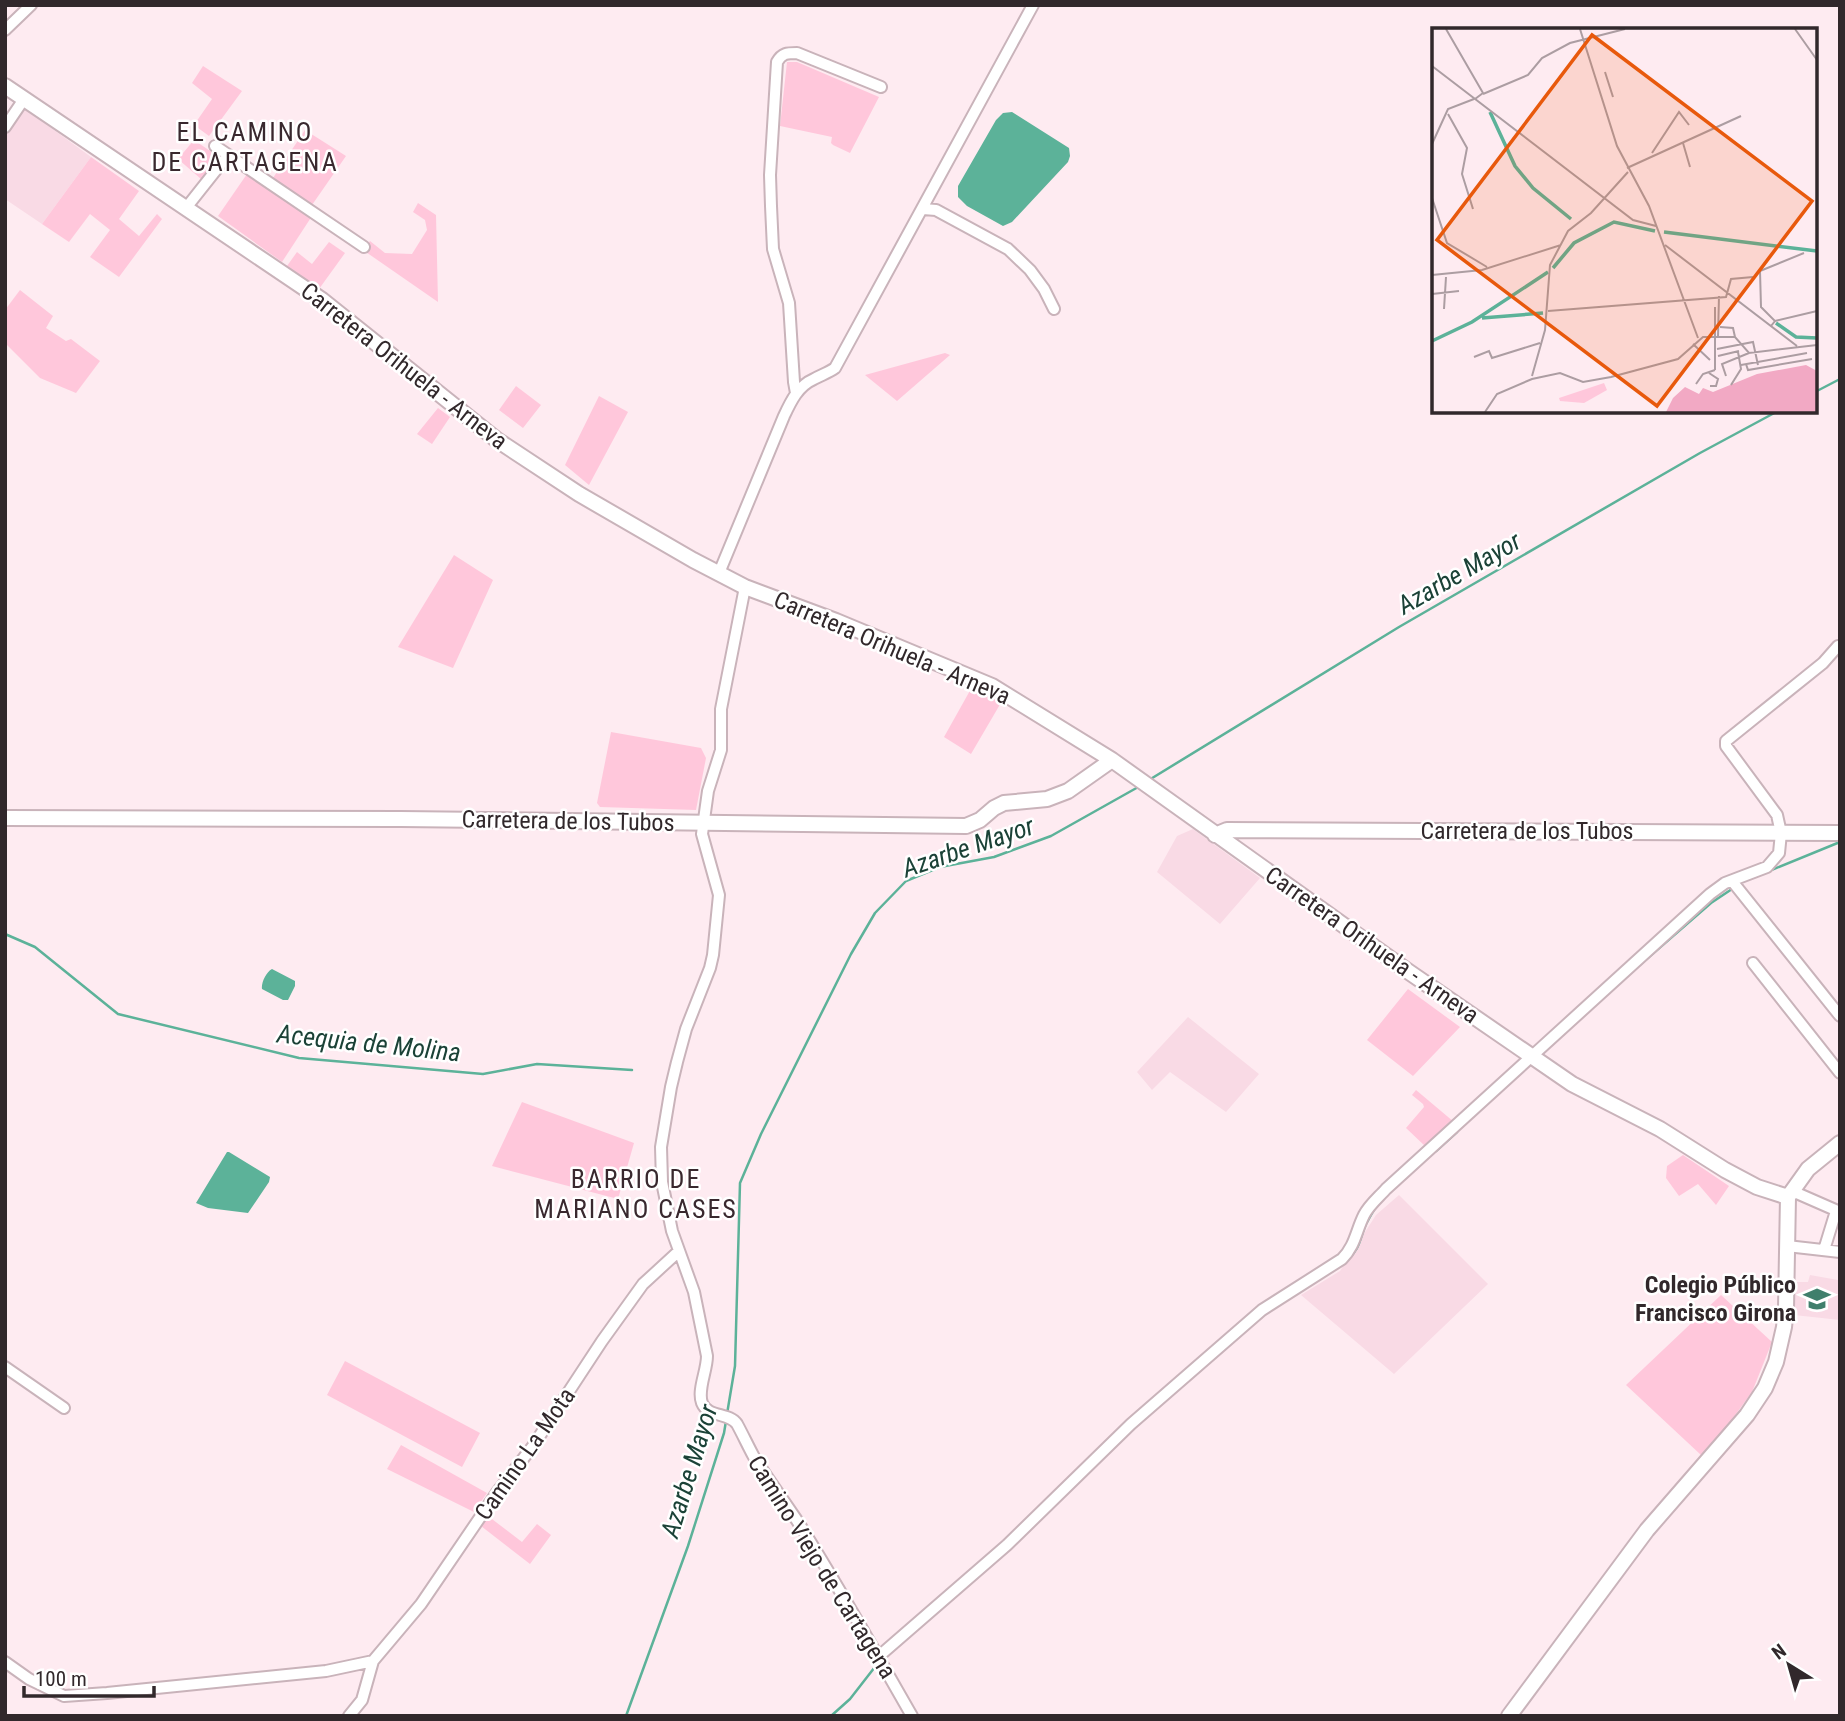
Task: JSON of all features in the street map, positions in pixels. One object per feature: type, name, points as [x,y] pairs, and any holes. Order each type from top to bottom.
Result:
[{"type":"main road","name":"Carretera Orihuela - Arneva","points":[[5,86],[322,300],[497,440],[579,494],[745,587],[836,621],[992,686],[1112,760],[1572,1084],[1681,1141],[1757,1187],[1790,1194]]},
{"type":"main road","name":"Carretera de los Tubos","points":[[5,818],[966,826],[1004,803],[1047,799],[1068,791],[1112,760]]},
{"type":"main road","name":"Carretera de los Tubos","points":[[1215,835],[1227,830],[1840,834]]},
{"type":"main road","points":[[1509,1716],[1647,1530],[1747,1415],[1765,1388],[1776,1362],[1784,1327],[1790,1194],[1808,1169],[1840,1143]]},
{"type":"street","points":[[5,30],[32,5]]},
{"type":"street","points":[[719,573],[796,393],[811,380],[835,368],[1033,5]]},
{"type":"street","points":[[796,393],[789,303],[773,249],[770,175],[777,62],[786,53],[797,53],[881,88]]},
{"type":"street","points":[[5,127],[24,99]]},
{"type":"street","points":[[215,146],[364,247]]},
{"type":"street","points":[[186,208],[228,155]]},
{"type":"street","points":[[923,209],[936,210],[1009,249],[1030,270],[1054,309]]},
{"type":"street","points":[[679,1251],[662,1182],[661,1147],[680,1051],[713,955],[719,895],[702,834],[708,791],[721,750],[721,709],[745,587]]},
{"type":"street","points":[[878,1657],[1007,1545],[1131,1424],[1243,1326],[1262,1310],[1349,1253],[1365,1213],[1386,1189],[1534,1058],[1710,894],[1725,883],[1773,862],[1779,853],[1781,833],[1777,815],[1726,746],[1726,741],[1823,663],[1838,646]]},
{"type":"street","points":[[1732,881],[1840,1016]]},
{"type":"street","points":[[1753,963],[1840,1073]]},
{"type":"street","points":[[1790,1194],[1838,1212],[1824,1250]]},
{"type":"street","points":[[1787,1246],[1840,1252]]},
{"type":"street","name":"Camino Viejo de Cartagena","points":[[679,1251],[694,1292],[707,1356],[701,1399],[704,1406],[709,1412],[733,1419],[751,1452],[796,1519],[912,1716]]},
{"type":"street","name":"Camino La Mota","points":[[373,1661],[421,1604],[643,1284],[679,1251]]},
{"type":"street","points":[[5,1367],[64,1408]]},
{"type":"street","points":[[5,1662],[29,1679],[64,1696],[326,1671],[373,1661],[362,1700],[349,1716]]},
{"type":"shaded area","points":[[787,62],[797,62],[879,97],[850,153],[833,145],[832,137],[780,126]]},
{"type":"shaded area","points":[[203,66],[242,91],[209,136],[194,125],[212,99],[192,83]]},
{"type":"shaded area","points":[[24,108],[91,157],[42,224],[5,199],[5,135]]},
{"type":"shaded area","points":[[1012,112],[1069,148],[1070,156],[1068,162],[1012,222],[1003,226],[967,206],[958,197],[958,186],[996,120],[1003,113]]},
{"type":"shaded area","points":[[305,130],[346,156],[312,205],[273,178]]},
{"type":"shaded area","points":[[194,140],[219,157],[201,179],[178,159]]},
{"type":"shaded area","points":[[91,157],[139,191],[119,219],[139,236],[157,214],[162,219],[119,277],[90,257],[110,230],[90,214],[69,242],[42,224]]},
{"type":"shaded area","points":[[247,174],[312,216],[282,262],[218,216]]},
{"type":"shaded area","points":[[418,203],[436,215],[438,302],[363,250],[370,241],[385,253],[412,254],[427,230],[425,220],[413,212]]},
{"type":"shaded area","points":[[329,242],[345,253],[319,289],[287,266],[297,252],[312,264]]},
{"type":"shaded area","points":[[20,290],[53,316],[46,328],[66,341],[71,339],[100,361],[76,393],[40,378],[5,343],[5,310]]},
{"type":"shaded area","points":[[945,353],[950,355],[897,401],[865,375]]},
{"type":"shaded area","points":[[516,386],[541,405],[523,428],[499,410]]},
{"type":"shaded area","points":[[599,396],[628,412],[589,485],[565,465]]},
{"type":"shaded area","points":[[438,408],[450,417],[432,444],[417,434]]},
{"type":"shaded area","points":[[454,555],[493,580],[453,668],[398,647]]},
{"type":"shaded area","points":[[972,687],[1002,701],[971,754],[944,737]]},
{"type":"shaded area","points":[[611,732],[701,748],[706,758],[696,810],[600,807],[597,803]]},
{"type":"shaded area","points":[[1193,829],[1260,878],[1220,924],[1157,872],[1177,836]]},
{"type":"shaded area","points":[[272,969],[295,981],[288,1000],[262,989],[264,978]]},
{"type":"shaded area","points":[[1408,989],[1460,1027],[1413,1076],[1367,1040]]},
{"type":"shaded area","points":[[1188,1017],[1259,1074],[1226,1112],[1170,1072],[1152,1090],[1137,1072]]},
{"type":"shaded area","points":[[1416,1090],[1454,1122],[1426,1147],[1406,1128],[1424,1107],[1412,1095]]},
{"type":"shaded area","points":[[522,1102],[634,1143],[618,1199],[492,1166]]},
{"type":"shaded area","points":[[227,1152],[270,1177],[248,1213],[208,1208],[196,1203]]},
{"type":"shaded area","points":[[1683,1155],[1729,1186],[1716,1205],[1698,1184],[1679,1196],[1666,1178],[1667,1166]]},
{"type":"shaded area","points":[[1399,1195],[1488,1284],[1394,1374],[1301,1295],[1340,1271],[1376,1215]]},
{"type":"shaded area","name":"Colegio Público Francisco Girona","points":[[1840,1274],[1840,1320],[1794,1315],[1796,1282],[1808,1282],[1810,1275],[1838,1280]]},
{"type":"shaded area","points":[[1721,1295],[1772,1342],[1752,1392],[1728,1425],[1701,1455],[1626,1385]]},
{"type":"shaded area","points":[[345,1361],[480,1433],[462,1467],[327,1395]]},
{"type":"shaded area","points":[[401,1445],[487,1493],[474,1512],[387,1469]]},
{"type":"shaded area","points":[[488,1516],[522,1542],[537,1524],[551,1535],[530,1564],[481,1526]]},
{"type":"waterway","name":"Azarbe Mayor","points":[[1817,391],[1840,379]]},
{"type":"waterway","name":"Azarbe Mayor","points":[[1149,780],[1399,627],[1774,413]]},
{"type":"waterway","name":"Azarbe Mayor","points":[[727,1414],[735,1366],[740,1183],[761,1134],[851,954],[875,913],[906,881],[940,867],[994,857],[1051,836],[1140,786]]},
{"type":"waterway","points":[[1769,871],[1840,842]]},
{"type":"waterway","points":[[1627,976],[1711,903],[1732,889]]},
{"type":"waterway","name":"Acequia de Molina","points":[[5,934],[35,947],[118,1014],[299,1058],[483,1074],[537,1064],[632,1070]]},
{"type":"waterway","points":[[1436,1151],[1457,1132]]},
{"type":"waterway","points":[[1347,1260],[1357,1248],[1375,1208]]},
{"type":"waterway","name":"Azarbe Mayor","points":[[626,1716],[688,1546],[726,1421]]},
{"type":"waterway","points":[[831,1716],[850,1699],[878,1663]]},
{"type":"place","name":"Colegio Público Francisco Girona","points":[[1817,1299]]},
{"type":"district","name":"EL CAMINO DE CARTAGENA","points":[[245,147]]},
{"type":"district","name":"BARRIO DE MARIANO CASES","points":[[636,1194]]}]
